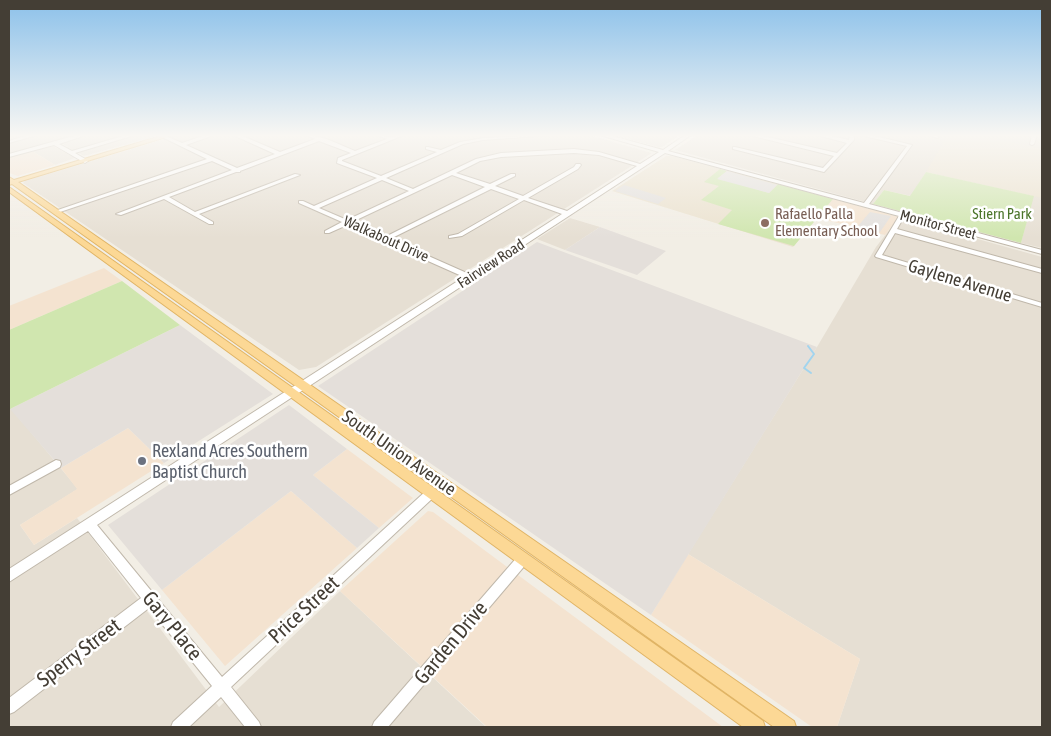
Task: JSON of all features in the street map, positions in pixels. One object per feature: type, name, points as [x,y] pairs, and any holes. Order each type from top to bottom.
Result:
[{"type":"main road","points":[[9,183],[56,169]]},
{"type":"main road","points":[[9,183],[95,251],[101,250],[125,267]]},
{"type":"main road","name":"South Union Avenue","points":[[9,183],[30,194],[125,267],[297,390],[434,478],[788,727]]},
{"type":"main road","name":"South Union Avenue","points":[[125,267],[153,281],[297,390],[362,443],[757,727]]},
{"type":"main road","points":[[362,443],[382,451],[423,477],[434,478]]},
{"type":"main road","points":[[523,559],[534,558],[594,598],[619,608]]},
{"type":"street","points":[[55,212],[181,169]]},
{"type":"street","points":[[119,214],[242,169]]},
{"type":"street","points":[[359,169],[414,191]]},
{"type":"street","points":[[314,208],[402,169]]},
{"type":"street","points":[[327,232],[460,169]]},
{"type":"street","points":[[451,237],[460,235],[574,169]]},
{"type":"street","name":"Fairview Road","points":[[9,576],[637,169]]},
{"type":"street","name":"Monitor Street","points":[[729,169],[1042,252]]},
{"type":"street","points":[[866,206],[892,169]]},
{"type":"street","points":[[452,173],[568,214]]},
{"type":"street","points":[[194,214],[296,175]]},
{"type":"street","points":[[386,239],[513,175]]},
{"type":"street","points":[[164,197],[212,223]]},
{"type":"street","name":"Walkabout Drive","points":[[300,202],[470,277]]},
{"type":"street","points":[[902,215],[893,230],[1042,271]]},
{"type":"street","name":"Gaylene Avenue","points":[[893,230],[878,256],[1042,305]]},
{"type":"street","points":[[9,491],[56,464]]},
{"type":"street","name":"Price Street","points":[[178,727],[431,493]]},
{"type":"street","name":"Gary Place","points":[[89,524],[254,727]]},
{"type":"street","name":"Garden Drive","points":[[379,727],[523,559]]},
{"type":"street","name":"Sperry Street","points":[[9,707],[150,599]]},
{"type":"shaded area","points":[[9,169],[40,169],[18,176],[9,173]]},
{"type":"shaded area","points":[[64,169],[626,169],[316,367],[299,370],[23,183]]},
{"type":"shaded area","name":"Rafaello Palla Elementary School","points":[[645,169],[722,169],[833,199],[793,247],[612,191]]},
{"type":"shaded area","points":[[746,169],[1042,169],[1042,248],[1021,243],[1033,196],[926,172],[911,196],[884,190],[873,204]]},
{"type":"shaded area","points":[[928,169],[1042,169],[1042,198],[926,172]]},
{"type":"shaded area","points":[[727,171],[777,185],[769,193],[717,179]]},
{"type":"shaded area","points":[[624,185],[666,198],[658,204],[615,191]]},
{"type":"shaded area","points":[[833,199],[899,217],[885,235],[818,218]]},
{"type":"shaded area","points":[[870,212],[891,216],[880,232],[858,226]]},
{"type":"shaded area","points":[[899,217],[1042,257],[1042,727],[837,727],[860,659],[688,554],[817,347],[876,247]]},
{"type":"shaded area","points":[[570,218],[600,227],[565,250],[537,239]]},
{"type":"shaded area","points":[[600,227],[666,251],[637,275],[565,250]]},
{"type":"shaded area","points":[[537,242],[817,347],[651,615],[318,386]]},
{"type":"shaded area","points":[[104,268],[122,281],[9,330],[9,306]]},
{"type":"shaded area","points":[[180,325],[273,394],[164,463],[128,428],[61,468],[10,409]]},
{"type":"shaded area","points":[[289,405],[347,449],[313,475],[379,528],[357,548],[291,491],[162,590],[108,525]]},
{"type":"shaded area","points":[[9,406],[78,489],[20,525],[34,545],[77,518],[219,707],[340,591],[486,727],[9,727]]},
{"type":"shaded area","points":[[128,428],[164,463],[34,545],[20,525],[77,489],[61,468]]},
{"type":"shaded area","points":[[347,449],[413,498],[379,528],[313,475]]},
{"type":"shaded area","points":[[291,491],[357,548],[225,666],[162,590]]},
{"type":"shaded area","points":[[428,511],[433,512],[723,727],[487,727],[340,591]]},
{"type":"shaded area","points":[[688,554],[860,659],[837,727],[812,727],[651,615]]},
{"type":"green space","points":[[721,169],[727,171],[718,178],[769,193],[778,184],[833,199],[794,246],[718,224],[732,210],[701,200],[719,186],[704,182]]},
{"type":"green space","name":"Stiern Park","points":[[926,172],[1034,196],[1021,243],[873,204],[884,190],[910,196]]},
{"type":"green space","points":[[122,281],[180,325],[10,409],[9,330]]},
{"type":"waterway","points":[[808,346],[814,354],[804,368],[811,373]]},
{"type":"place","name":"Rafaello Palla Elementary School","points":[[765,223]]},
{"type":"place","name":"Rexland Acres Southern Baptist Church","points":[[142,461]]}]
